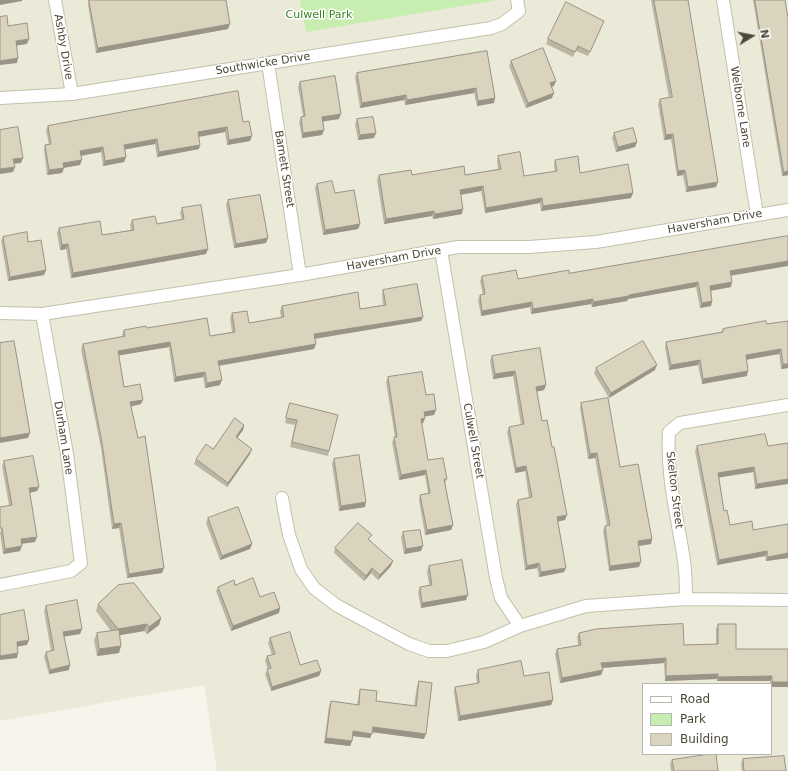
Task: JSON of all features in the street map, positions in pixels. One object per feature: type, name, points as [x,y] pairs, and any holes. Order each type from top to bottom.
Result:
[{"type":"street","name":"Ashby Drive","points":[[55,0],[72,94]]},
{"type":"street","name":"Welborne Lane","points":[[723,0],[757,215]]},
{"type":"street","name":"Southwicke Drive","points":[[0,98],[72,94],[491,28],[502,24],[518,5]]},
{"type":"street","name":"Barnett Street","points":[[268,63],[300,275]]},
{"type":"street","name":"Haversham Drive","points":[[0,313],[42,314],[300,275],[458,247],[529,247],[596,242],[788,210]]},
{"type":"street","name":"Culwell Street","points":[[441,250],[496,578],[501,598],[520,626]]},
{"type":"street","name":"Durham Lane","points":[[0,585],[71,571],[81,563],[67,454],[42,314]]},
{"type":"street","name":"Skelton Street","points":[[686,599],[685,564],[673,495],[668,450],[669,432],[680,424],[788,405]]},
{"type":"street","points":[[282,498],[288,535],[301,569],[314,588],[336,605],[409,644],[429,651],[447,651],[484,642],[520,626],[586,606],[686,599],[788,600]]},
{"type":"shaded area","points":[[0,0],[788,0],[788,771],[217,771],[204,685],[0,721]]},
{"type":"green space","name":"Culwell Park","points":[[300,0],[498,0],[306,32]]},
{"type":"building","points":[[89,0],[226,0],[230,24],[98,48]]},
{"type":"building","points":[[654,0],[688,0],[718,182],[688,187],[685,170],[678,171],[673,134],[666,135],[660,99],[672,97]]},
{"type":"building","points":[[755,0],[785,0],[788,18],[788,171],[784,172]]},
{"type":"building","points":[[566,2],[604,21],[590,52],[578,46],[575,52],[548,39]]},
{"type":"building","points":[[7,16],[8,26],[27,23],[29,39],[16,41],[18,58],[0,61],[0,17]]},
{"type":"building","points":[[543,48],[556,81],[550,83],[554,93],[528,103],[511,61]]},
{"type":"building","points":[[487,51],[495,98],[478,101],[476,88],[407,100],[406,95],[362,103],[357,73]]},
{"type":"building","points":[[335,76],[341,114],[322,117],[324,130],[303,133],[301,117],[305,116],[300,82]]},
{"type":"building","points":[[238,91],[243,122],[249,121],[252,136],[229,140],[227,127],[198,132],[200,145],[159,152],[157,139],[124,145],[126,157],[105,161],[103,147],[80,151],[82,160],[63,163],[64,168],[49,170],[45,145],[51,144],[48,126]]},
{"type":"building","points":[[373,117],[376,133],[360,135],[357,119]]},
{"type":"building","points":[[18,127],[23,158],[13,159],[15,167],[0,169],[0,130]]},
{"type":"building","points":[[633,128],[637,142],[618,147],[614,133]]},
{"type":"building","points":[[520,152],[524,176],[557,171],[555,160],[578,156],[580,173],[628,164],[633,193],[543,206],[542,198],[486,208],[483,186],[460,190],[463,209],[435,214],[434,211],[386,219],[379,175],[411,170],[412,175],[464,166],[465,175],[501,169],[498,156]]},
{"type":"building","points":[[332,181],[335,193],[354,190],[360,224],[325,230],[317,184]]},
{"type":"building","points":[[260,195],[268,238],[236,244],[228,200]]},
{"type":"building","points":[[201,205],[208,249],[73,273],[68,244],[62,245],[59,228],[100,221],[102,235],[134,230],[132,220],[155,216],[157,224],[184,219],[182,208]]},
{"type":"building","points":[[27,232],[28,242],[41,240],[46,270],[10,277],[3,237]]},
{"type":"building","points":[[788,236],[788,261],[730,271],[732,282],[710,286],[712,301],[702,303],[698,282],[593,302],[593,299],[533,309],[532,302],[482,311],[480,295],[485,294],[482,276],[516,270],[518,279],[569,270],[569,273]]},
{"type":"building","points":[[417,284],[423,317],[314,334],[316,344],[218,361],[222,380],[207,383],[205,372],[176,377],[170,342],[118,351],[124,387],[140,384],[143,400],[130,402],[138,438],[145,436],[164,568],[129,574],[121,523],[114,524],[102,443],[83,344],[125,336],[124,330],[146,326],[147,328],[207,318],[210,336],[235,332],[232,313],[247,311],[249,323],[284,317],[282,306],[358,292],[360,309],[386,305],[383,290]]},
{"type":"building","points":[[766,321],[767,324],[788,321],[788,364],[783,364],[781,349],[746,355],[748,371],[703,379],[700,360],[671,365],[666,342],[723,332],[723,329]]},
{"type":"building","points":[[14,341],[30,433],[0,438],[0,343]]},
{"type":"building","points":[[643,341],[657,365],[611,393],[596,368]]},
{"type":"building","points":[[540,348],[546,385],[536,387],[542,421],[547,420],[552,447],[554,447],[567,515],[557,517],[566,568],[541,572],[539,563],[527,566],[518,500],[532,497],[526,466],[516,468],[509,427],[524,424],[515,371],[495,374],[492,356]]},
{"type":"building","points":[[422,372],[426,395],[434,394],[436,410],[424,412],[425,418],[421,419],[428,460],[443,458],[447,479],[444,479],[453,525],[427,530],[420,495],[430,493],[426,470],[401,475],[394,437],[397,437],[388,377]]},
{"type":"building","points":[[608,398],[620,467],[638,464],[652,539],[638,541],[641,562],[610,566],[605,526],[610,525],[597,453],[590,454],[581,403]]},
{"type":"building","points":[[290,403],[338,415],[329,451],[292,442],[297,420],[286,418]]},
{"type":"building","points":[[235,418],[244,425],[236,437],[252,449],[228,483],[196,459],[206,444],[213,449]]},
{"type":"building","points":[[765,434],[768,446],[788,443],[788,479],[757,484],[754,467],[718,473],[724,511],[727,510],[730,525],[752,521],[753,530],[788,524],[788,553],[768,557],[767,551],[719,560],[697,446]]},
{"type":"building","points":[[359,455],[366,502],[341,506],[334,459]]},
{"type":"building","points":[[33,456],[39,487],[29,488],[37,537],[21,539],[22,546],[5,549],[2,528],[0,528],[0,507],[12,505],[4,461]]},
{"type":"building","points":[[238,507],[252,544],[222,556],[208,518]]},
{"type":"building","points":[[358,523],[372,535],[368,539],[393,561],[380,575],[372,568],[366,576],[335,548]]},
{"type":"building","points":[[420,530],[423,546],[406,549],[403,532]]},
{"type":"building","points":[[462,560],[468,595],[422,603],[420,587],[432,585],[429,566]]},
{"type":"building","points":[[253,578],[260,597],[274,592],[280,608],[233,626],[218,587],[234,580],[235,585]]},
{"type":"building","points":[[134,583],[161,618],[149,627],[147,624],[118,629],[98,604],[118,585]]},
{"type":"building","points":[[77,600],[82,629],[63,632],[70,665],[50,670],[46,652],[54,650],[46,606]]},
{"type":"building","points":[[24,610],[29,640],[17,642],[18,653],[0,656],[0,615]]},
{"type":"building","points":[[683,624],[684,645],[718,644],[718,624],[736,624],[736,649],[788,649],[788,682],[772,682],[772,676],[718,677],[718,674],[666,676],[666,658],[601,663],[603,670],[562,678],[557,649],[581,645],[579,633],[596,629]]},
{"type":"building","points":[[119,630],[121,646],[99,649],[97,633]]},
{"type":"building","points":[[290,632],[300,665],[317,660],[321,671],[272,687],[267,669],[271,668],[267,656],[275,654],[270,638]]},
{"type":"building","points":[[521,661],[524,676],[549,672],[553,700],[460,716],[455,687],[479,683],[478,670]]},
{"type":"building","points":[[419,681],[432,683],[426,734],[373,727],[372,734],[353,731],[352,741],[326,738],[331,701],[359,705],[360,689],[377,691],[376,701],[416,706]]},
{"type":"building","points":[[704,755],[716,755],[718,771],[674,771],[672,760]]},
{"type":"building","points":[[784,756],[786,771],[744,771],[743,759]]}]
